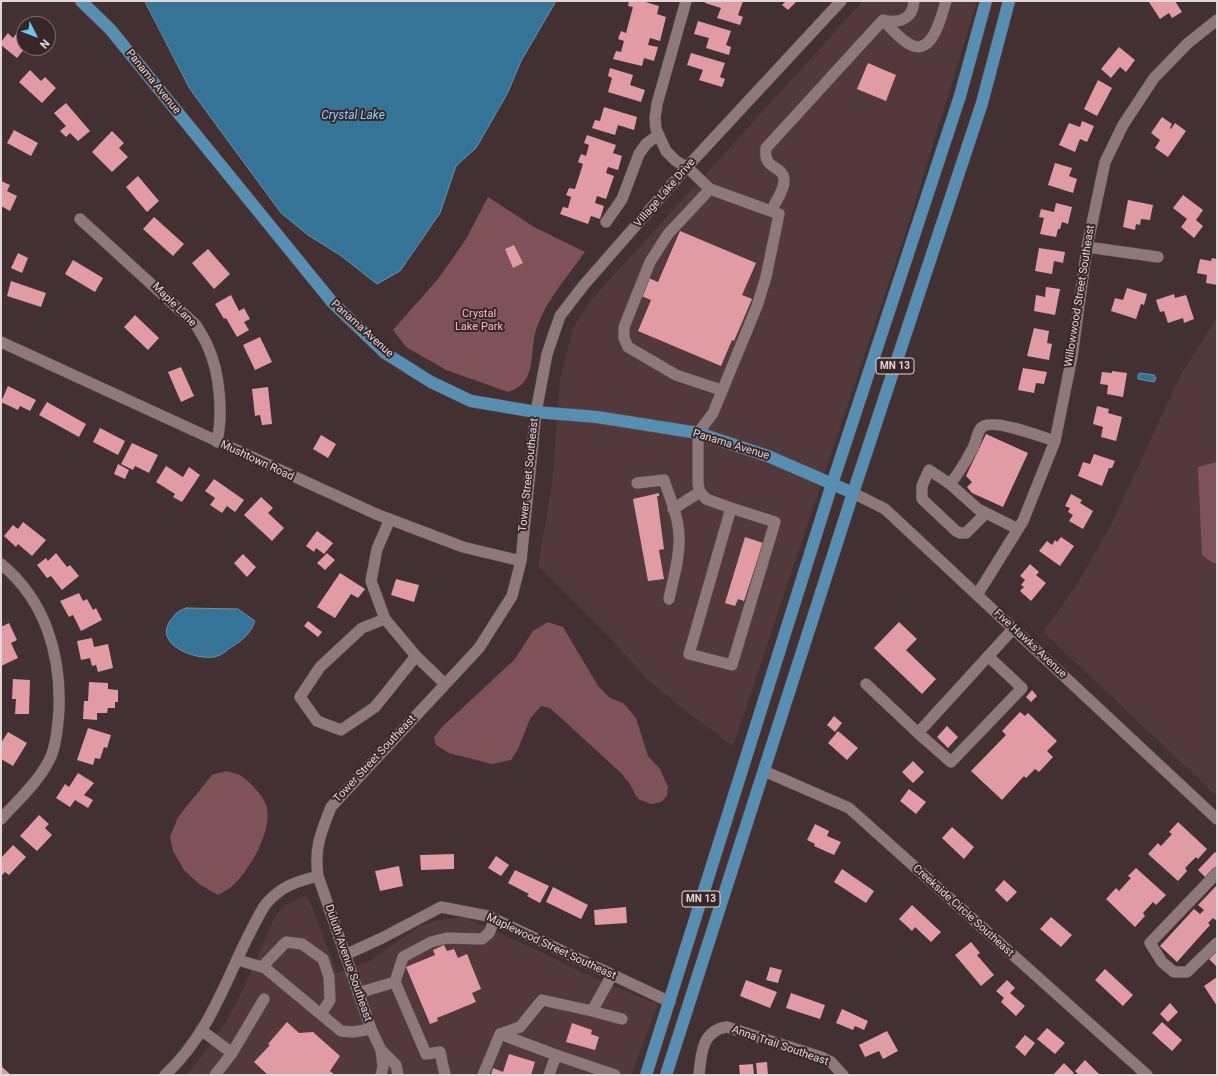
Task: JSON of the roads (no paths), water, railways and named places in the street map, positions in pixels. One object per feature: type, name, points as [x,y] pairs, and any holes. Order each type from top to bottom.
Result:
[{"type":"main road","name":"Panama Avenue","points":[[81,1],[115,35],[332,302],[385,353],[431,382],[471,401],[536,412],[597,417],[698,433],[768,456],[832,484]]},
{"type":"main road","name":"MN 13","points":[[646,1075],[832,484],[960,96],[986,1]]},
{"type":"main road","name":"MN 13","points":[[666,1075],[853,493],[982,103],[1009,1]]},
{"type":"main road","name":"Five Hawks Avenue","points":[[832,484],[853,493]]},
{"type":"street","points":[[686,1],[657,104],[655,118],[658,135],[666,151],[676,161],[687,167],[710,189],[779,214],[766,277],[746,335],[712,413],[698,433],[698,484],[700,492],[706,499],[776,522],[732,665],[689,654],[731,508]]},
{"type":"street","name":"Village Lake Drive","points":[[536,412],[547,354],[560,316],[583,286],[687,167],[842,1]]},
{"type":"street","points":[[883,20],[894,22],[907,18],[913,9],[914,1]]},
{"type":"street","points":[[883,20],[906,42],[912,45],[925,44],[935,34],[946,1]]},
{"type":"street","points":[[771,212],[783,186],[784,178],[781,172],[768,163],[765,156],[766,148],[883,20]]},
{"type":"street","name":"Willowwood Street Southeast","points":[[977,595],[1018,529],[1055,442],[1072,357],[1087,247],[1105,162],[1123,125],[1154,78],[1188,43],[1217,20]]},
{"type":"street","points":[[606,222],[622,199],[639,154],[646,144],[658,135]]},
{"type":"street","points":[[710,189],[668,234],[650,262],[624,327],[624,338],[628,347],[676,375],[721,390]]},
{"type":"street","name":"Maple Lane","points":[[80,219],[196,325],[208,347],[215,371],[221,426],[217,442]]},
{"type":"street","points":[[1087,247],[1158,257]]},
{"type":"street","name":"Mushtown Road","points":[[1,342],[217,442],[390,519],[463,547],[521,561]]},
{"type":"street","name":"Tower Street Southeast","points":[[318,876],[315,858],[318,839],[330,806],[479,648],[512,596],[521,561],[536,412]]},
{"type":"street","points":[[950,484],[960,472],[973,448],[981,428],[988,424],[1003,426],[1055,442]]},
{"type":"street","points":[[986,513],[966,533],[960,534],[922,499],[921,492],[929,470],[950,484],[978,509],[986,513],[1018,529]]},
{"type":"street","points":[[637,483],[664,480],[673,509],[679,536],[677,560],[669,599]]},
{"type":"street","points":[[673,509],[700,492]]},
{"type":"street","name":"Five Hawks Avenue","points":[[853,493],[885,509],[1217,819]]},
{"type":"street","points":[[390,519],[377,549],[371,581],[385,619],[416,656],[445,684]]},
{"type":"street","points":[[1,564],[13,574],[44,620],[57,661],[60,690],[57,729],[51,755],[41,773],[1,819]]},
{"type":"street","points":[[385,619],[362,628],[320,667],[300,697],[317,721],[341,730],[375,707],[416,656]]},
{"type":"street","points":[[918,733],[1013,629]]},
{"type":"street","points":[[866,684],[951,762],[1022,688],[988,656]]},
{"type":"street","name":"Creekside Circle Southeast","points":[[764,771],[849,808],[1147,1075]]},
{"type":"street","points":[[1217,873],[1150,943],[1162,962],[1174,972],[1187,972],[1217,943]]},
{"type":"street","points":[[165,1075],[181,1058],[201,1030],[222,996],[259,915],[273,895],[286,885],[318,876]]},
{"type":"street","name":"Duluth Avenue Southeast","points":[[318,876],[358,993],[381,1050],[383,1066],[381,1075]]},
{"type":"street","name":"Maplewood Street Southeast","points":[[345,956],[441,906],[488,916],[670,1002]]},
{"type":"street","points":[[445,1075],[440,1052],[426,1054],[395,982],[403,957],[431,942],[447,938],[482,939],[489,933],[495,919]]},
{"type":"street","points":[[262,967],[286,942],[302,944],[323,959],[329,977],[330,1000],[321,1014]]},
{"type":"street","points":[[238,960],[262,967],[341,1031],[371,1028]]},
{"type":"street","points":[[592,1011],[612,975]]},
{"type":"street","points":[[358,993],[395,982]]},
{"type":"street","points":[[215,1075],[232,1053],[264,999]]},
{"type":"street","points":[[483,1075],[500,1034],[520,1027],[542,1000],[622,1019]]},
{"type":"street","name":"Anna Trail Southeast","points":[[699,1075],[704,1043],[709,1035],[716,1029],[727,1027],[821,1057],[831,1062],[843,1075]]},
{"type":"street","points":[[201,1030],[232,1053]]},
{"type":"street","points":[[500,1034],[599,1073],[615,1075]]},
{"type":"street","name":"Duluth Avenue Southeast","points":[[381,1050],[396,1065],[398,1075]]},
{"type":"street","points":[[549,1075],[556,1056]]},
{"type":"water","name":"Crystal Lake","points":[[145,1],[556,1],[521,61],[507,94],[476,148],[456,166],[440,213],[400,271],[377,284],[340,255],[308,235],[281,213],[190,89]]},
{"type":"water","points":[[1140,373],[1154,375],[1156,378],[1154,382],[1138,379],[1138,375]]},
{"type":"water","points":[[187,608],[238,609],[255,621],[246,636],[222,654],[214,657],[197,656],[179,649],[172,644],[167,637],[167,630],[170,621],[177,613]]},
{"type":"park label","name":"Crystal Lake Park","points":[[479,320]]}]
